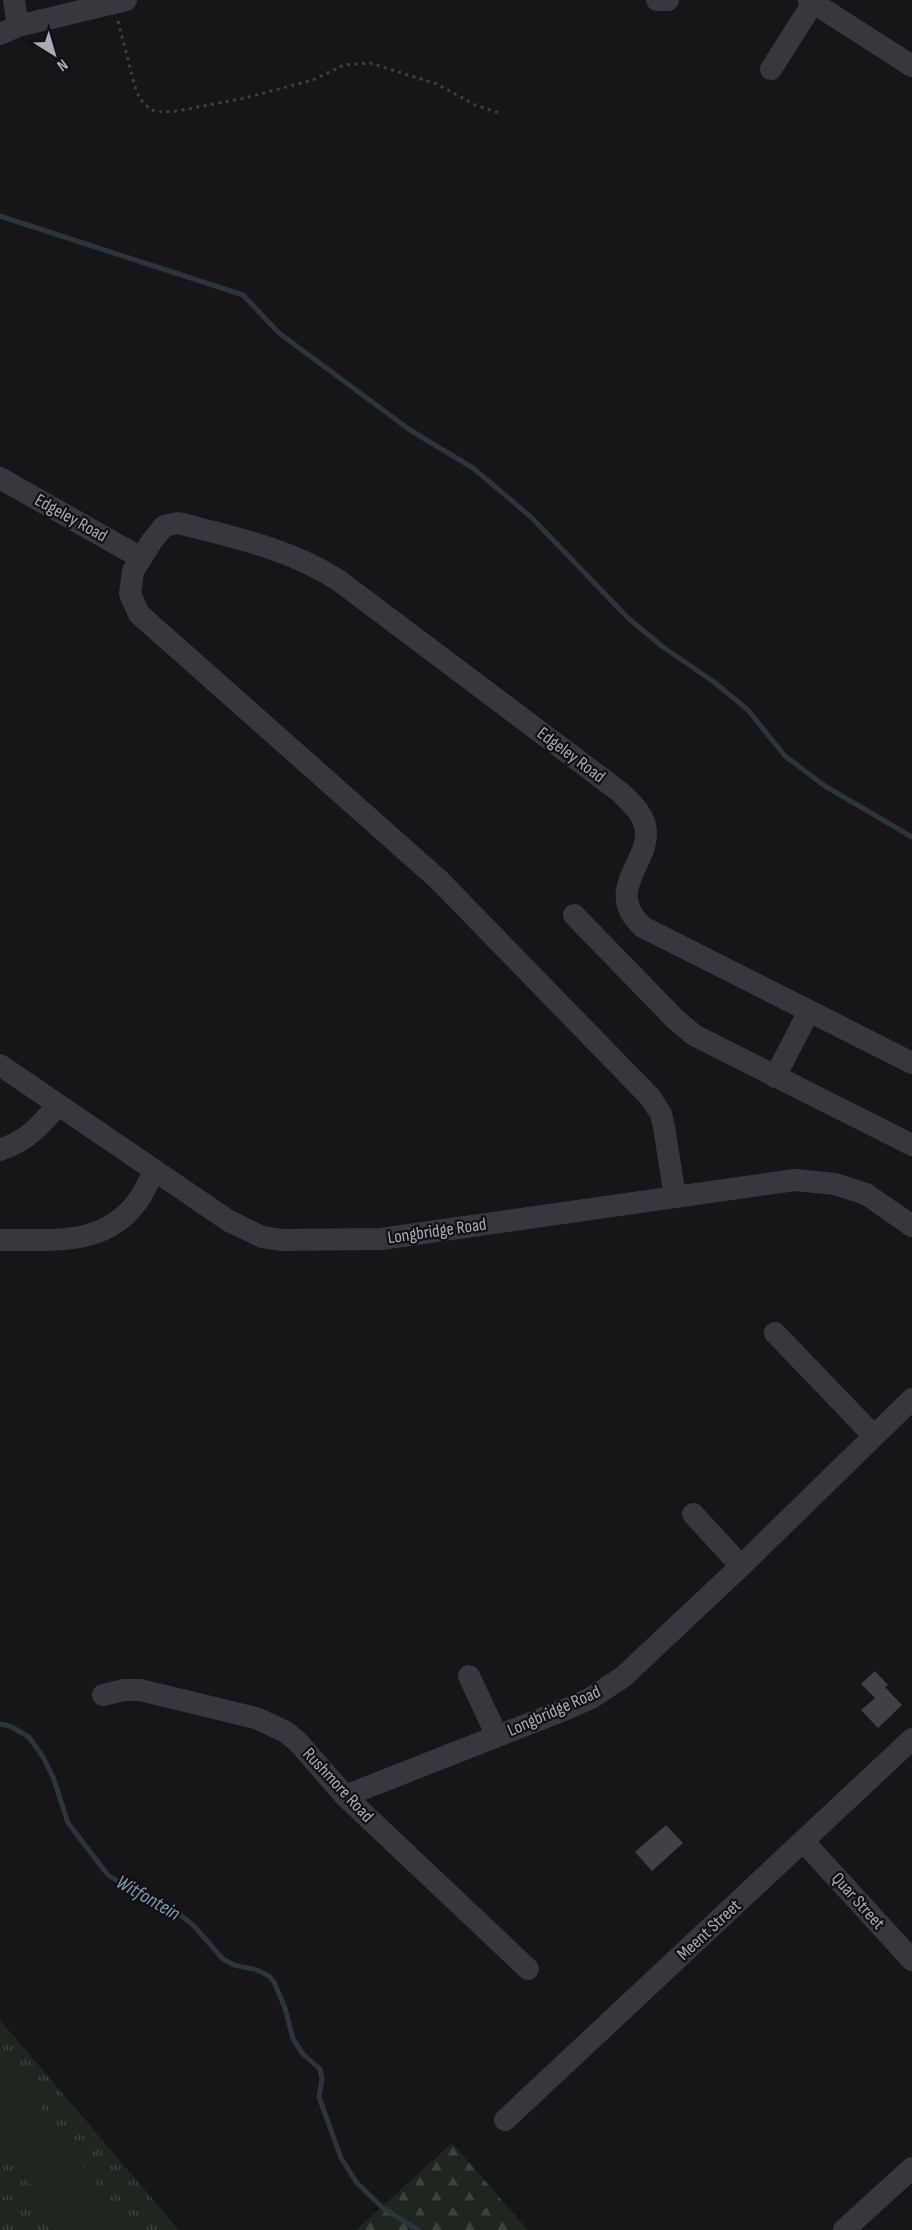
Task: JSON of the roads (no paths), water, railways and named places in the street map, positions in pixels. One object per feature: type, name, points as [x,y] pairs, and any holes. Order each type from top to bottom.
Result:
[{"type":"street","points":[[14,0],[9,30],[121,1]]},
{"type":"street","points":[[657,0],[668,0]]},
{"type":"street","points":[[771,69],[811,2],[912,66]]},
{"type":"street","name":"Edgeley Road","points":[[0,478],[141,558]]},
{"type":"street","name":"Edgeley Road","points":[[675,1197],[661,1114],[650,1097],[439,880],[139,614],[130,594],[133,571],[164,526],[178,523],[288,553],[309,562],[338,580],[620,792],[637,808],[645,823],[645,842],[634,868],[626,897],[630,910],[643,927],[912,1063]]},
{"type":"street","points":[[574,915],[675,1019],[694,1035],[912,1145]]},
{"type":"street","points":[[775,1077],[809,1011]]},
{"type":"street","name":"Longbridge Road","points":[[0,1065],[229,1221],[262,1237],[282,1240],[381,1239],[795,1180],[819,1181],[867,1194],[912,1226]]},
{"type":"street","points":[[0,1150],[18,1143],[35,1132],[58,1105]]},
{"type":"street","points":[[0,1240],[77,1239],[100,1233],[124,1216],[138,1200],[155,1171]]},
{"type":"street","points":[[775,1333],[873,1436]]},
{"type":"street","name":"Longbridge Road","points":[[345,1796],[569,1708],[608,1688],[623,1677],[741,1566],[912,1399]]},
{"type":"street","points":[[693,1514],[741,1566]]},
{"type":"street","points":[[468,1676],[497,1736]]},
{"type":"street","name":"Rushmore Road","points":[[103,1695],[124,1690],[140,1690],[230,1711],[273,1725],[298,1742],[345,1796],[528,1969]]},
{"type":"street","name":"Meent Street","points":[[505,2120],[912,1739]]},
{"type":"street","name":"Quar Street","points":[[804,1842],[912,1960]]},
{"type":"street","points":[[844,2230],[912,2168]]},
{"type":"waterway","points":[[0,216],[243,295],[279,333],[410,430],[473,468],[531,517],[628,618],[748,710],[785,756],[825,786],[912,837]]},
{"type":"waterway","name":"Witfontein","points":[[0,1724],[10,1726],[29,1737],[53,1777],[68,1823],[108,1875],[153,1903],[179,1914],[193,1925],[223,1959],[234,1965],[257,1970],[269,1976],[274,1982],[285,2008],[293,2039],[303,2054],[320,2069],[322,2079],[319,2097],[341,2158],[357,2183],[383,2208],[418,2230]]}]
